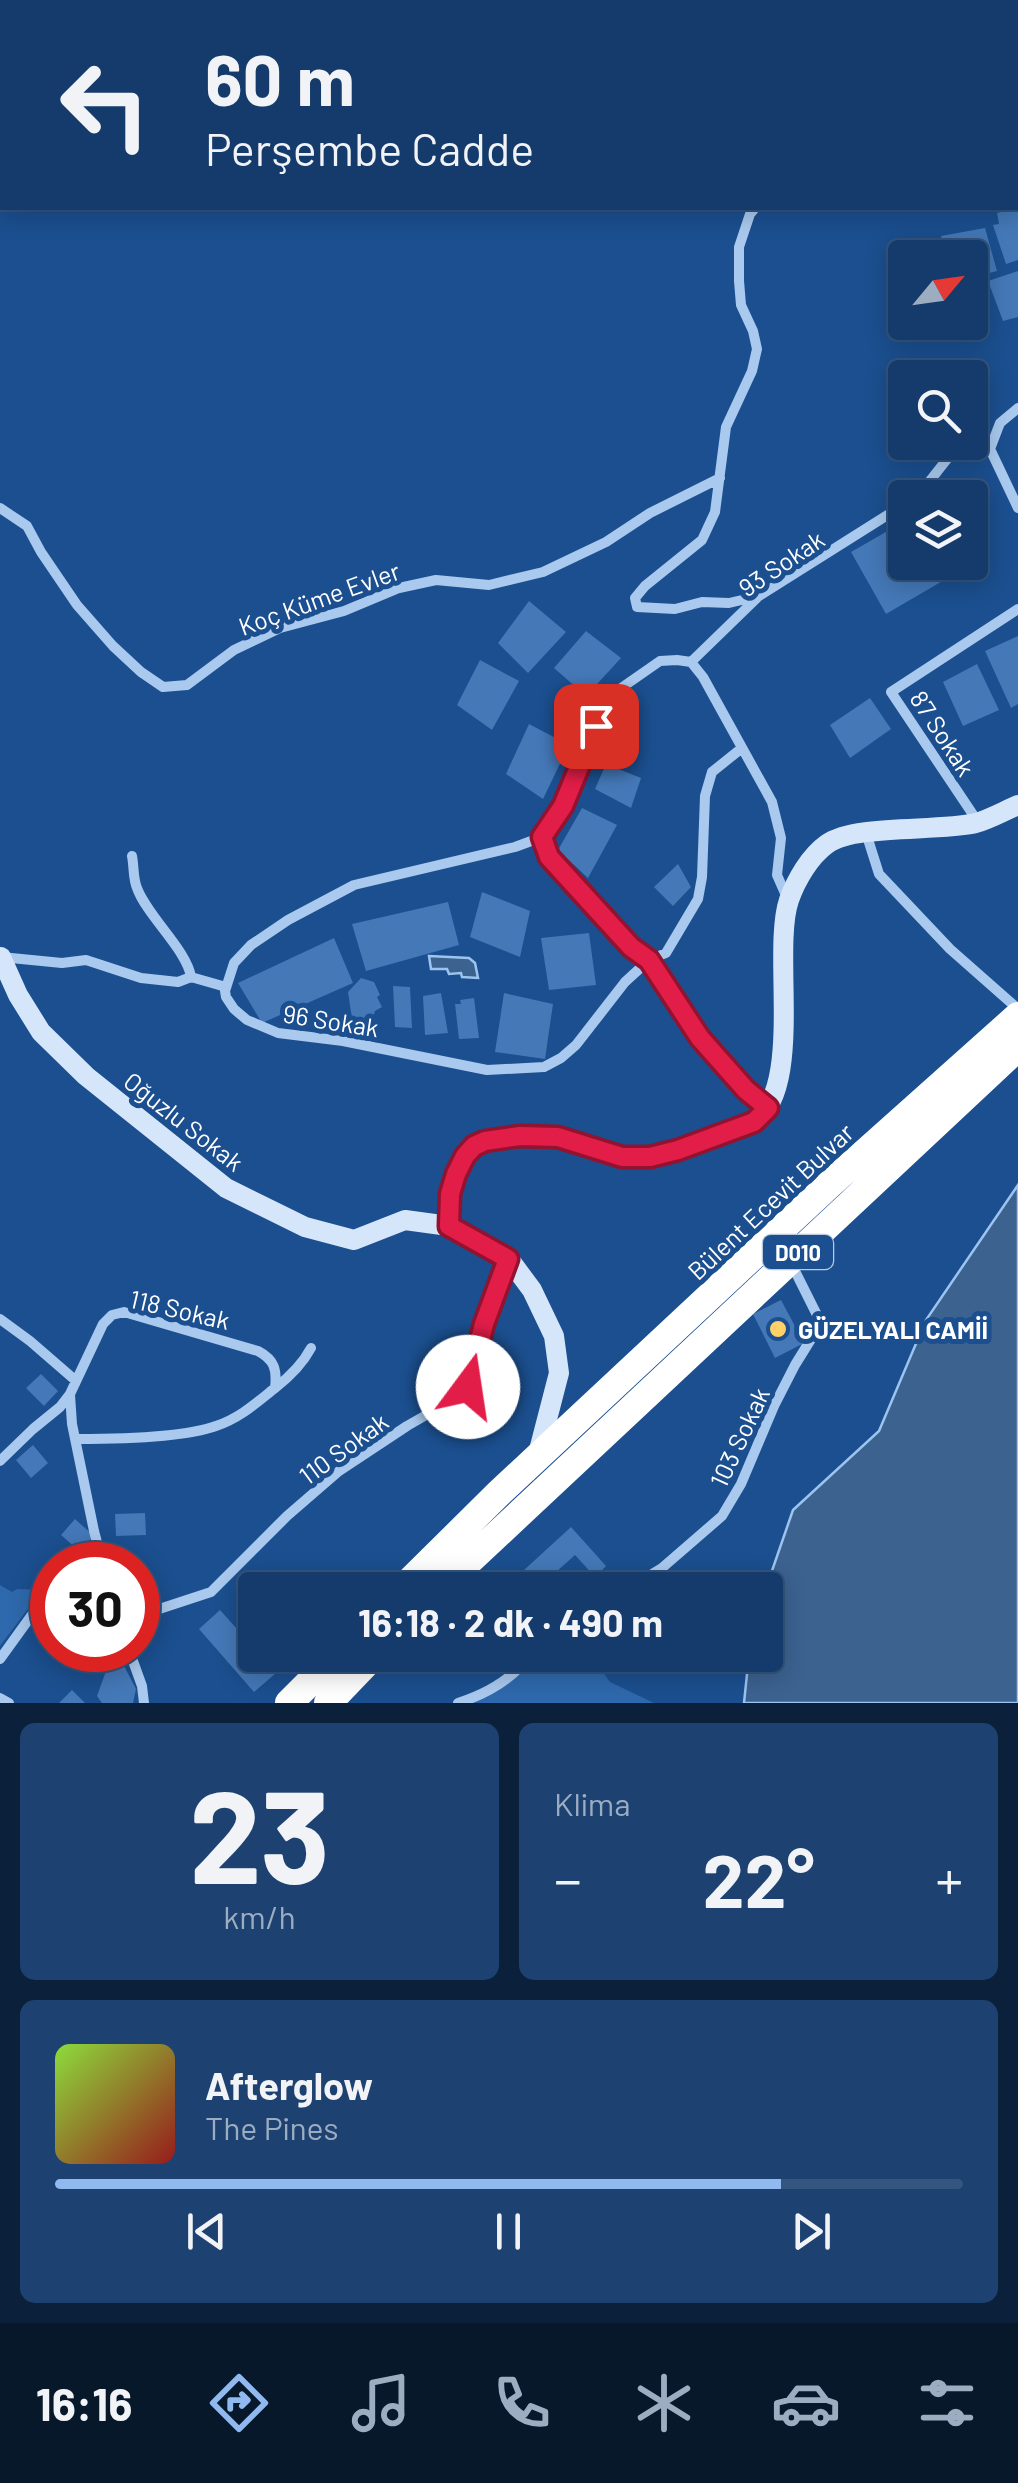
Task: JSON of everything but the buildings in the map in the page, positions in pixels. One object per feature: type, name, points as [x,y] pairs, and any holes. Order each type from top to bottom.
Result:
[{"type":"highway","name":"Bülent Ecevit Bulvar","points":[[420,1572],[1018,1012]]},
{"type":"highway","name":"D010","points":[[457,1572],[1018,1048]]},
{"type":"highway","points":[[289,1703],[319,1672]]},
{"type":"highway","points":[[328,1703],[358,1672]]},
{"type":"main road","points":[[537,1458],[559,1373],[554,1336],[532,1290],[508,1259],[449,1226],[450,1194],[465,1156],[485,1141],[520,1136],[558,1137],[622,1157],[650,1157],[754,1122],[777,1092],[788,902],[814,854],[844,834],[926,830],[978,822],[1018,805]]},
{"type":"main road","name":"Oğuzlu Sokak","points":[[0,957],[40,1032],[86,1076],[226,1188],[305,1227],[354,1240],[405,1220],[449,1226]]},
{"type":"street","points":[[753,210],[739,247],[740,281],[741,305],[757,349],[752,370],[726,427],[715,512],[702,540],[635,598],[637,607],[675,609],[702,602],[729,604],[759,596]]},
{"type":"street","points":[[1018,408],[1000,423],[990,449],[1018,508]]},
{"type":"street","points":[[930,480],[954,448],[966,444],[990,449]]},
{"type":"street","name":"Koç Küme Evler","points":[[0,508],[27,526],[77,605],[114,646],[141,672],[163,686],[187,685],[234,650],[280,628],[344,611],[399,588],[436,580],[488,585],[543,572],[606,542],[650,513],[720,478]]},
{"type":"street","name":"93 Sokak","points":[[691,662],[759,596],[888,515]]},
{"type":"street","name":"87 Sokak","points":[[978,822],[892,692],[1018,609]]},
{"type":"street","points":[[0,957],[62,963],[86,960],[141,978],[178,982],[190,977],[226,987],[234,963],[251,944],[354,885],[515,847],[542,837],[563,806],[614,693],[660,662],[678,660],[691,662],[703,676],[772,802],[781,838],[776,875],[788,902]]},
{"type":"street","name":"96 Sokak","points":[[226,987],[226,996],[234,1009],[247,1020],[278,1033],[343,1041],[488,1070],[544,1066],[562,1058],[625,982],[649,960],[666,953],[698,899],[706,796],[712,772],[742,748]]},
{"type":"street","points":[[866,833],[879,874],[950,949],[1018,1012]]},
{"type":"street","points":[[542,837],[549,857],[631,947],[649,960],[700,1038],[746,1090],[768,1108]]},
{"type":"street","points":[[132,856],[136,887],[186,962],[190,977]]},
{"type":"street","name":"110 Sokak","points":[[160,1609],[211,1592],[287,1516],[339,1471],[468,1387],[484,1324],[508,1259]]},
{"type":"street","name":"103 Sokak","points":[[654,1572],[681,1554],[722,1516],[741,1484],[795,1365],[821,1324],[790,1260]]},
{"type":"street","name":"118 Sokak","points":[[0,1460],[60,1407],[103,1324],[112,1315],[124,1312],[258,1351],[277,1370],[275,1388]]},
{"type":"street","points":[[0,1319],[75,1380]]},
{"type":"street","points":[[76,1438],[214,1428],[235,1418],[275,1388],[306,1359],[311,1348]]},
{"type":"street","points":[[70,1394],[72,1424],[97,1542]]},
{"type":"street","points":[[0,1659],[30,1617]]},
{"type":"street","points":[[137,1672],[144,1703]]},
{"type":"street","points":[[458,1703],[498,1686],[514,1672]]},
{"type":"street","points":[[0,1698],[9,1703]]},
{"type":"shaded area","points":[[429,956],[469,958],[475,963],[478,978],[449,974],[447,969],[431,969]]},
{"type":"shaded area","points":[[1018,1185],[1018,1703],[744,1703],[747,1672],[783,1672],[783,1572],[772,1572],[793,1510],[879,1431],[926,1320]]},
{"type":"shaded area","points":[[0,1585],[12,1592],[30,1590],[30,1606],[0,1646]]},
{"type":"shaded area","points":[[512,1672],[603,1672],[610,1682],[654,1703],[458,1703],[498,1685]]},
{"type":"place","name":"GÜZELYALI CAMİİ","points":[[778,1329]]},
{"type":"route","points":[[468,1387],[484,1324],[508,1259],[449,1226],[450,1194],[456,1174],[474,1146],[520,1136],[558,1137],[622,1157],[650,1157],[754,1122],[768,1108],[746,1090],[700,1038],[649,960],[631,947],[549,857],[542,837],[563,806],[596,726]]}]
